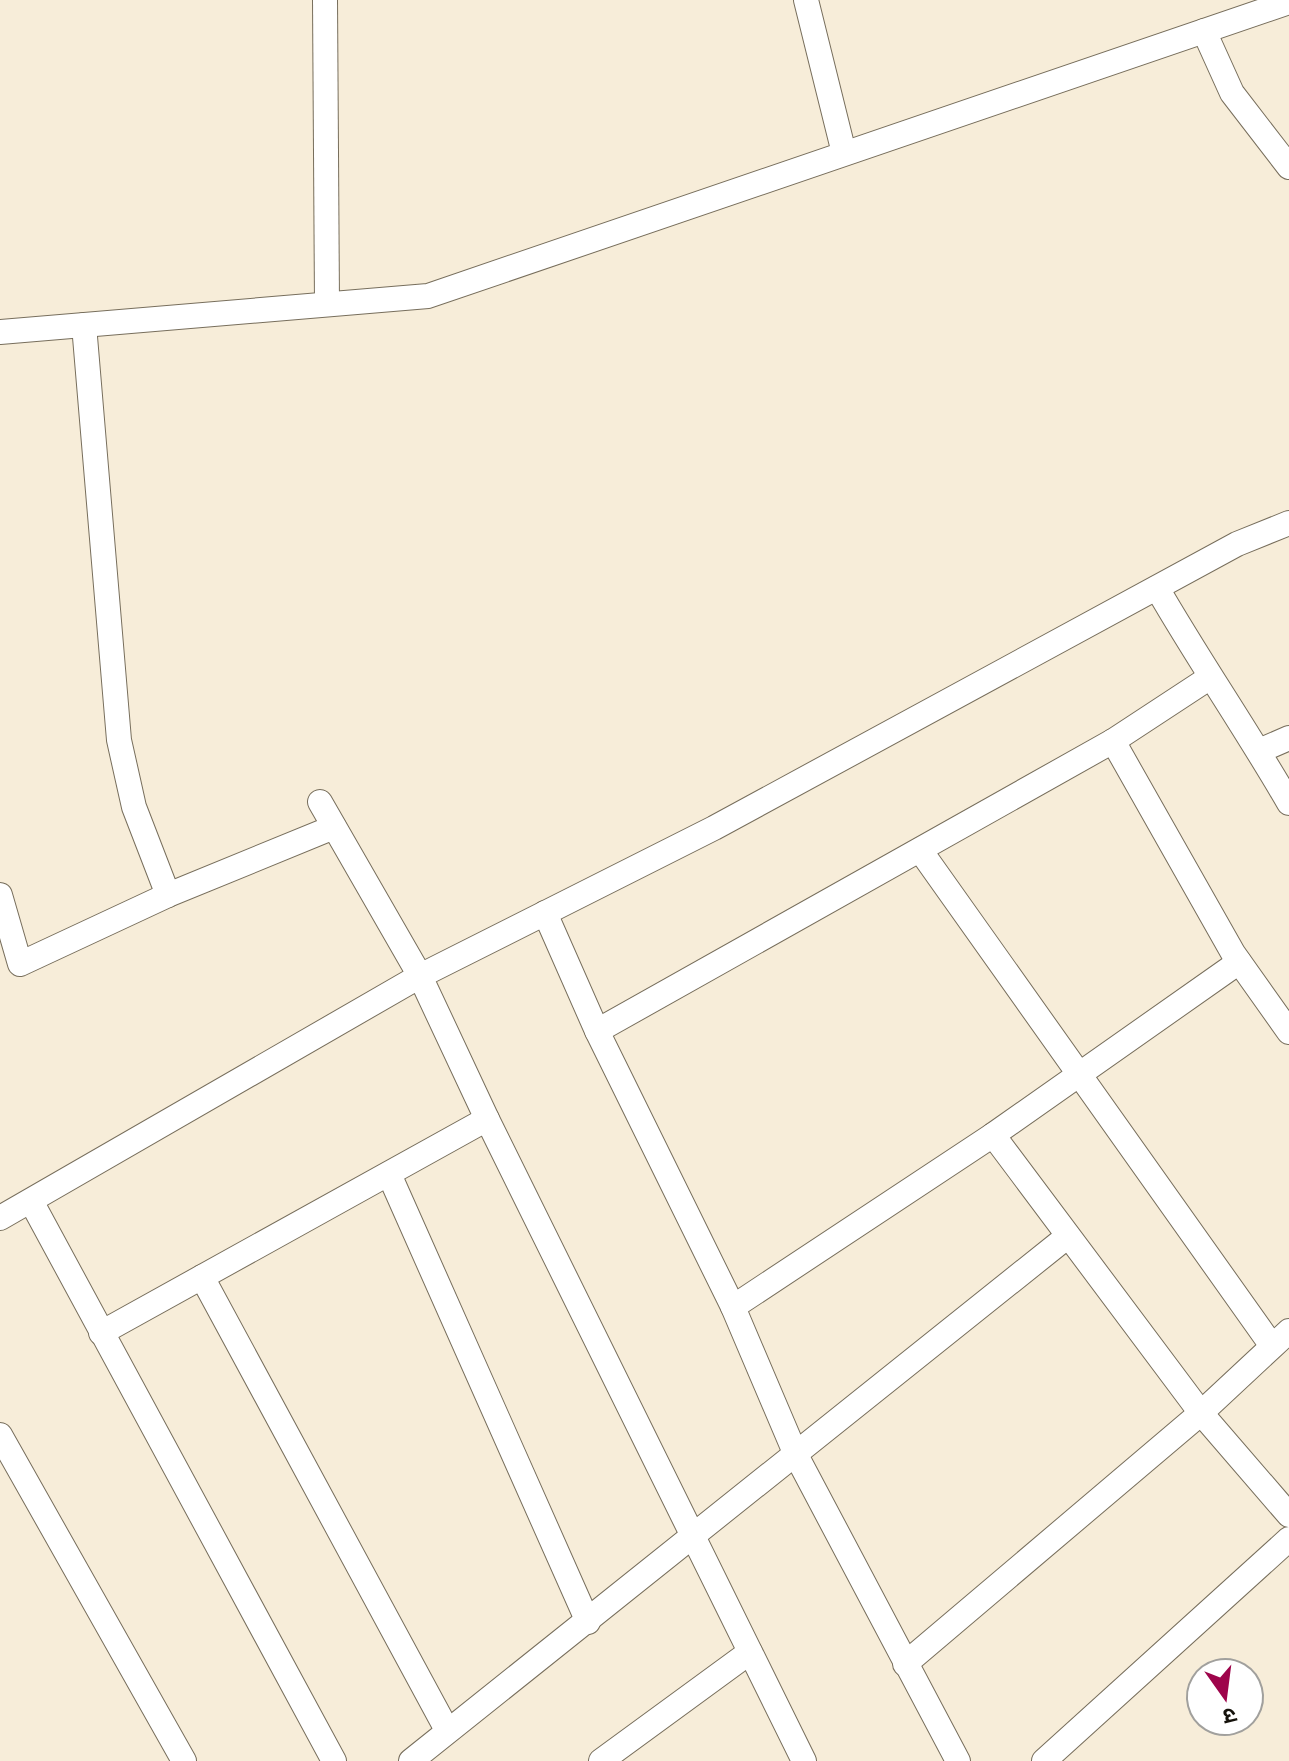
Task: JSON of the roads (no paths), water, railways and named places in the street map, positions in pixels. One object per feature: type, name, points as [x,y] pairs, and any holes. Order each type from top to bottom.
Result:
[{"type":"street","points":[[325,0],[327,304]]},
{"type":"street","points":[[806,0],[844,153]]},
{"type":"street","points":[[0,332],[428,296],[1289,2]]},
{"type":"street","points":[[1204,31],[1232,93],[1289,167]]},
{"type":"street","points":[[84,325],[119,740],[134,807],[168,895]]},
{"type":"street","points":[[0,1218],[420,976],[714,828],[1237,544],[1289,523]]},
{"type":"street","points":[[1157,588],[1209,678],[1259,751],[1289,803]]},
{"type":"street","points":[[597,1031],[1113,741],[1209,678]]},
{"type":"street","points":[[1259,751],[1289,738]]},
{"type":"street","points":[[1113,741],[1239,962],[1289,1032]]},
{"type":"street","points":[[320,802],[420,976],[487,1119],[804,1761]]},
{"type":"street","points":[[0,895],[20,964],[168,895],[334,827]]},
{"type":"street","points":[[905,1664],[1201,1413],[1281,1339],[1077,1075],[920,850]]},
{"type":"street","points":[[545,913],[597,1031],[733,1307],[796,1455],[958,1761]]},
{"type":"street","points":[[733,1307],[993,1135],[1239,962]]},
{"type":"street","points":[[101,1333],[487,1119]]},
{"type":"street","points":[[993,1135],[1201,1413],[1289,1515]]},
{"type":"street","points":[[389,1174],[588,1622]]},
{"type":"street","points":[[31,1201],[334,1761]]},
{"type":"street","points":[[411,1761],[1068,1236]]},
{"type":"street","points":[[202,1277],[447,1730]]},
{"type":"street","points":[[0,1435],[184,1761]]},
{"type":"street","points":[[1044,1761],[1289,1539]]},
{"type":"street","points":[[601,1761],[750,1652]]}]
